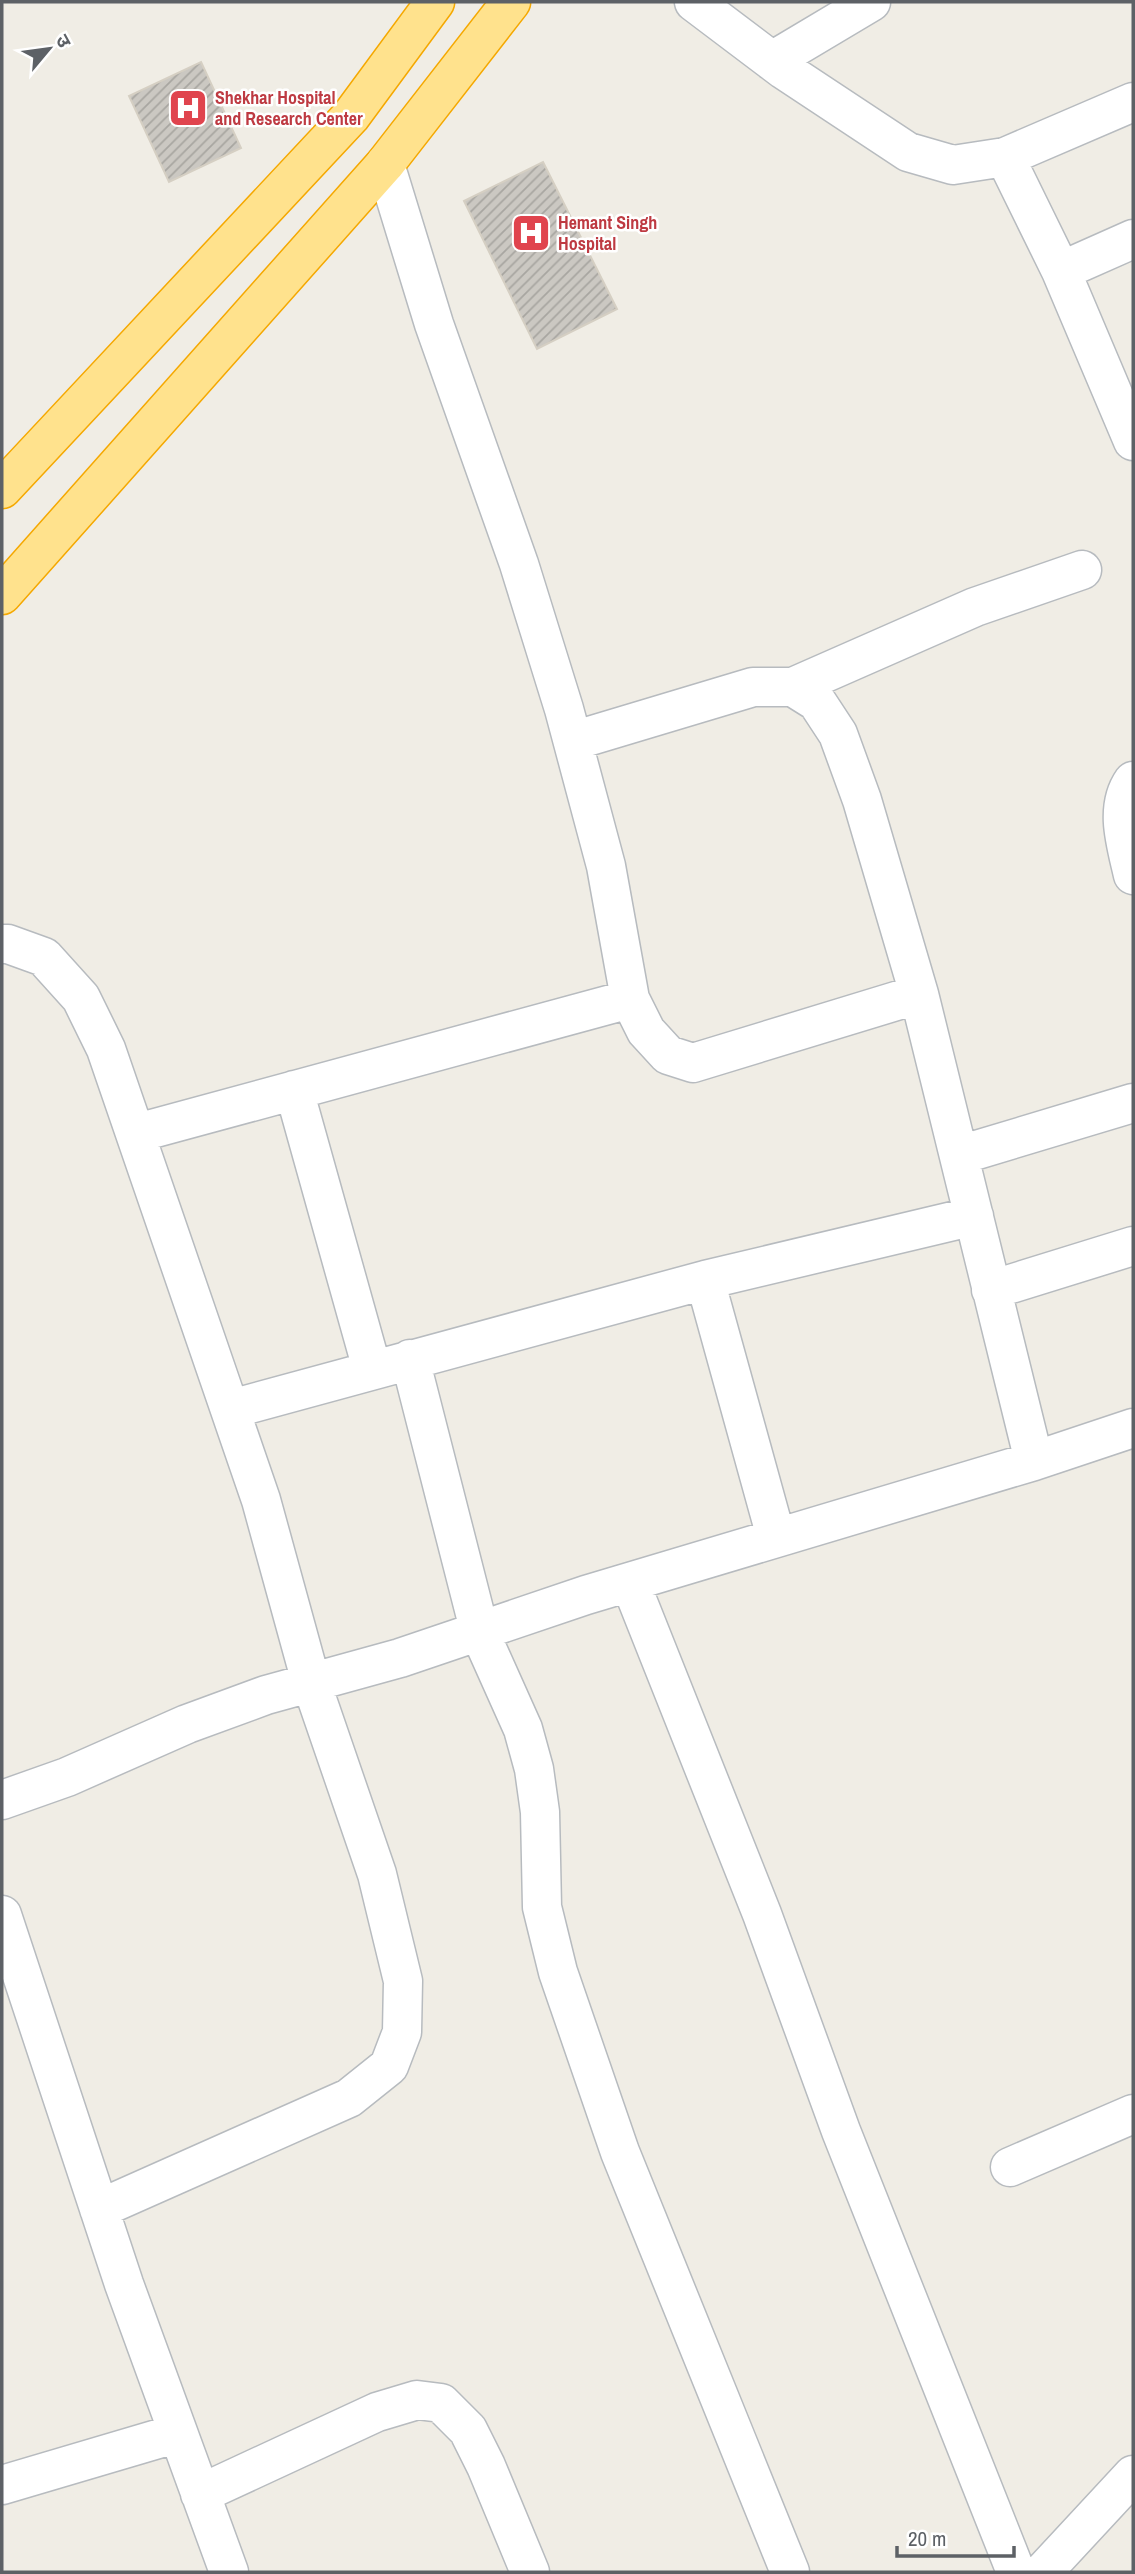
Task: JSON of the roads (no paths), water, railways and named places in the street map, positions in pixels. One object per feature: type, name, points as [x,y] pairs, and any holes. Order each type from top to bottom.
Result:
[{"type":"highway","points":[[2,489],[351,116],[435,2]]},
{"type":"highway","points":[[2,595],[385,164],[511,2]]},
{"type":"street","points":[[694,2],[772,61],[908,152],[953,165],[1005,157],[1133,102]]},
{"type":"street","points":[[772,61],[871,2]]},
{"type":"street","points":[[1005,157],[1061,271],[1133,441]]},
{"type":"street","points":[[385,164],[434,324],[519,565],[573,741],[606,866],[630,999],[646,1031],[668,1055],[693,1063],[919,994]]},
{"type":"street","points":[[1061,271],[1133,239]]},
{"type":"street","points":[[573,741],[752,687],[793,687],[975,607],[1082,570]]},
{"type":"street","points":[[793,687],[817,702],[838,734],[862,800],[919,994],[1034,1461]]},
{"type":"street","points":[[1133,780],[1125,793],[1122,815],[1133,875]]},
{"type":"street","points":[[2,944],[8,943],[44,957],[81,998],[106,1049],[261,1500],[311,1682],[377,1874],[403,1982],[402,2032],[389,2066],[349,2098],[99,2209]]},
{"type":"street","points":[[137,1133],[630,999]]},
{"type":"street","points":[[294,1090],[372,1369]]},
{"type":"street","points":[[960,1155],[1133,1103]]},
{"type":"street","points":[[231,1409],[705,1280],[974,1216]]},
{"type":"street","points":[[991,1290],[1133,1246]]},
{"type":"street","points":[[705,1280],[776,1536]]},
{"type":"street","points":[[410,1359],[480,1633],[523,1729],[534,1769],[540,1812],[542,1907],[558,1972],[620,2152],[790,2572]]},
{"type":"street","points":[[2,1800],[67,1777],[187,1724],[266,1695],[400,1658],[776,1536],[1034,1461],[1133,1428]]},
{"type":"street","points":[[630,1582],[762,1914],[841,2131],[1016,2572]]},
{"type":"street","points":[[2,1915],[15,1999],[99,2209],[229,2572]]},
{"type":"street","points":[[1010,2167],[1133,2114]]},
{"type":"street","points":[[200,2494],[377,2412],[417,2400],[441,2403],[468,2430],[530,2572]]},
{"type":"street","points":[[2,2485],[178,2433]]},
{"type":"street","points":[[1043,2572],[1133,2475]]},
{"type":"place","name":"Shekhar Hospital and Research Center","points":[[188,108]]},
{"type":"place","name":"Hemant Singh Hospital","points":[[531,233]]}]
